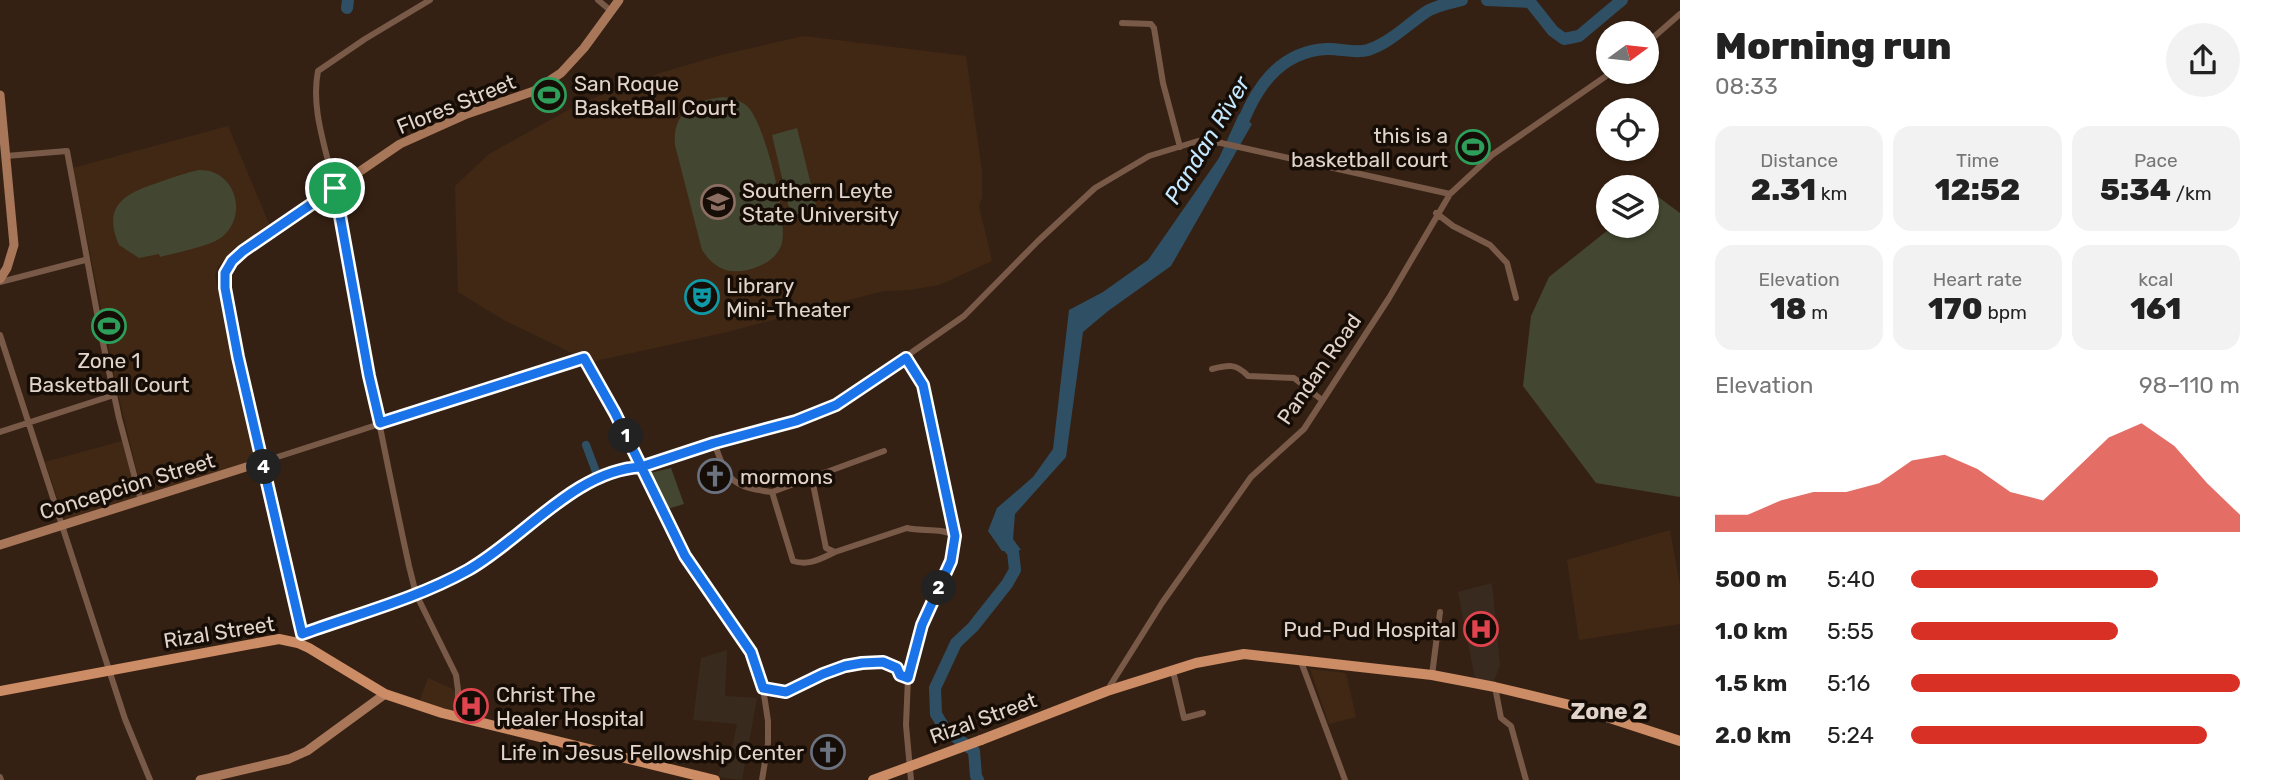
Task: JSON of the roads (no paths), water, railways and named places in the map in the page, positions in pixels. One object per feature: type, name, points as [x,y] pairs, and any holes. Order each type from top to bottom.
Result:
[{"type":"main road","name":"Rizal Street","points":[[0,691],[279,639],[300,638],[385,694],[457,716],[715,780]]},
{"type":"main road","name":"Rizal Street","points":[[873,780],[1107,691],[1196,663],[1244,654],[1432,675],[1495,687],[1570,705],[1680,741]]},
{"type":"street","points":[[430,0],[318,71],[317,108],[335,188],[369,376],[416,594],[456,675],[457,716]]},
{"type":"street","points":[[598,0],[611,11]]},
{"type":"street","name":"Flores Street","points":[[300,638],[230,322],[225,273],[232,261],[243,251],[400,144],[431,128],[534,91],[561,73],[584,48],[619,0]]},
{"type":"street","points":[[1659,32],[1680,14]]},
{"type":"street","points":[[1122,23],[1151,24],[1154,28],[1163,83],[1180,147]]},
{"type":"street","name":"Pandan Road","points":[[1107,691],[1162,603],[1251,477],[1304,429],[1389,298],[1436,213],[1450,194],[1492,155],[1596,83]]},
{"type":"street","points":[[0,95],[13,245],[7,268],[0,281]]},
{"type":"street","points":[[300,638],[416,594],[467,571],[505,547],[556,505],[591,481],[631,467],[641,467],[714,443],[796,421],[836,405],[964,316],[1095,188],[1149,156],[1198,141],[1221,143],[1450,194]]},
{"type":"street","points":[[6,156],[67,151],[85,260],[114,395],[141,501]]},
{"type":"street","points":[[1436,213],[1453,226],[1490,245],[1507,262],[1516,298]]},
{"type":"street","points":[[0,281],[85,260]]},
{"type":"street","points":[[0,335],[130,732],[150,780]]},
{"type":"street","name":"Concepcion Street","points":[[0,545],[584,358],[641,467]]},
{"type":"street","points":[[906,358],[923,385],[955,536],[951,561],[922,625],[908,678],[906,725],[911,780]]},
{"type":"street","points":[[1212,369],[1229,365],[1240,368],[1248,376],[1294,378],[1322,400]]},
{"type":"street","points":[[0,432],[114,395]]},
{"type":"street","points":[[714,443],[723,469],[733,482],[752,490],[772,492],[884,452]]},
{"type":"street","points":[[641,467],[685,556],[751,652],[763,688],[768,721],[767,754],[762,780]]},
{"type":"street","points":[[812,479],[826,548],[835,552]]},
{"type":"street","points":[[772,492],[793,561],[803,564],[908,528],[918,531],[936,530],[955,536]]},
{"type":"street","points":[[1432,675],[1440,612]]},
{"type":"street","points":[[1300,659],[1345,780]]},
{"type":"street","points":[[763,688],[786,692],[845,666],[872,662],[883,662],[897,668],[900,675],[908,678]]},
{"type":"street","points":[[1173,671],[1184,718],[1203,713]]},
{"type":"street","points":[[1495,687],[1501,718],[1511,726],[1526,780]]},
{"type":"street","points":[[200,780],[298,755],[385,694]]},
{"type":"water","points":[[1239,114],[1252,124],[1171,266],[1083,332],[1066,457],[1015,514],[1013,539],[1021,550],[1002,551],[988,531],[997,508],[1033,477],[1053,449],[1069,310],[1103,292],[1148,260],[1219,158]]},
{"type":"waterway","points":[[347,8],[348,0]]},
{"type":"waterway","name":"Pandan River","points":[[1239,132],[1260,89],[1270,76],[1294,57],[1326,49],[1368,50],[1391,38],[1430,10],[1462,0]]},
{"type":"waterway","name":"Pandan River","points":[[1487,0],[1530,2],[1553,31],[1564,39],[1579,36],[1622,0]]},
{"type":"waterway","points":[[586,445],[598,477]]},
{"type":"waterway","name":"Pandan River","points":[[978,780],[974,751],[945,729],[936,714],[935,688],[956,643],[973,627],[1015,570],[1013,552],[1001,538]]},
{"type":"place","name":"San Roque BasketBall Court","points":[[549,95]]},
{"type":"place","name":"this is a basketball court","points":[[1473,147]]},
{"type":"place","name":"Southern Leyte State University","points":[[718,202]]},
{"type":"place","name":"Library Mini-Theater","points":[[702,297]]},
{"type":"place","name":"Zone 1 Basketball Court","points":[[109,326]]},
{"type":"place","name":"mormons","points":[[715,476]]},
{"type":"place","name":"Pud-Pud Hospital","points":[[1481,629]]},
{"type":"place","name":"Christ The Healer Hospital","points":[[471,706]]},
{"type":"place","name":"Life in Jesus Fellowship Center","points":[[828,752]]},
{"type":"district","name":"Zone 2","points":[[1609,711]]}]
